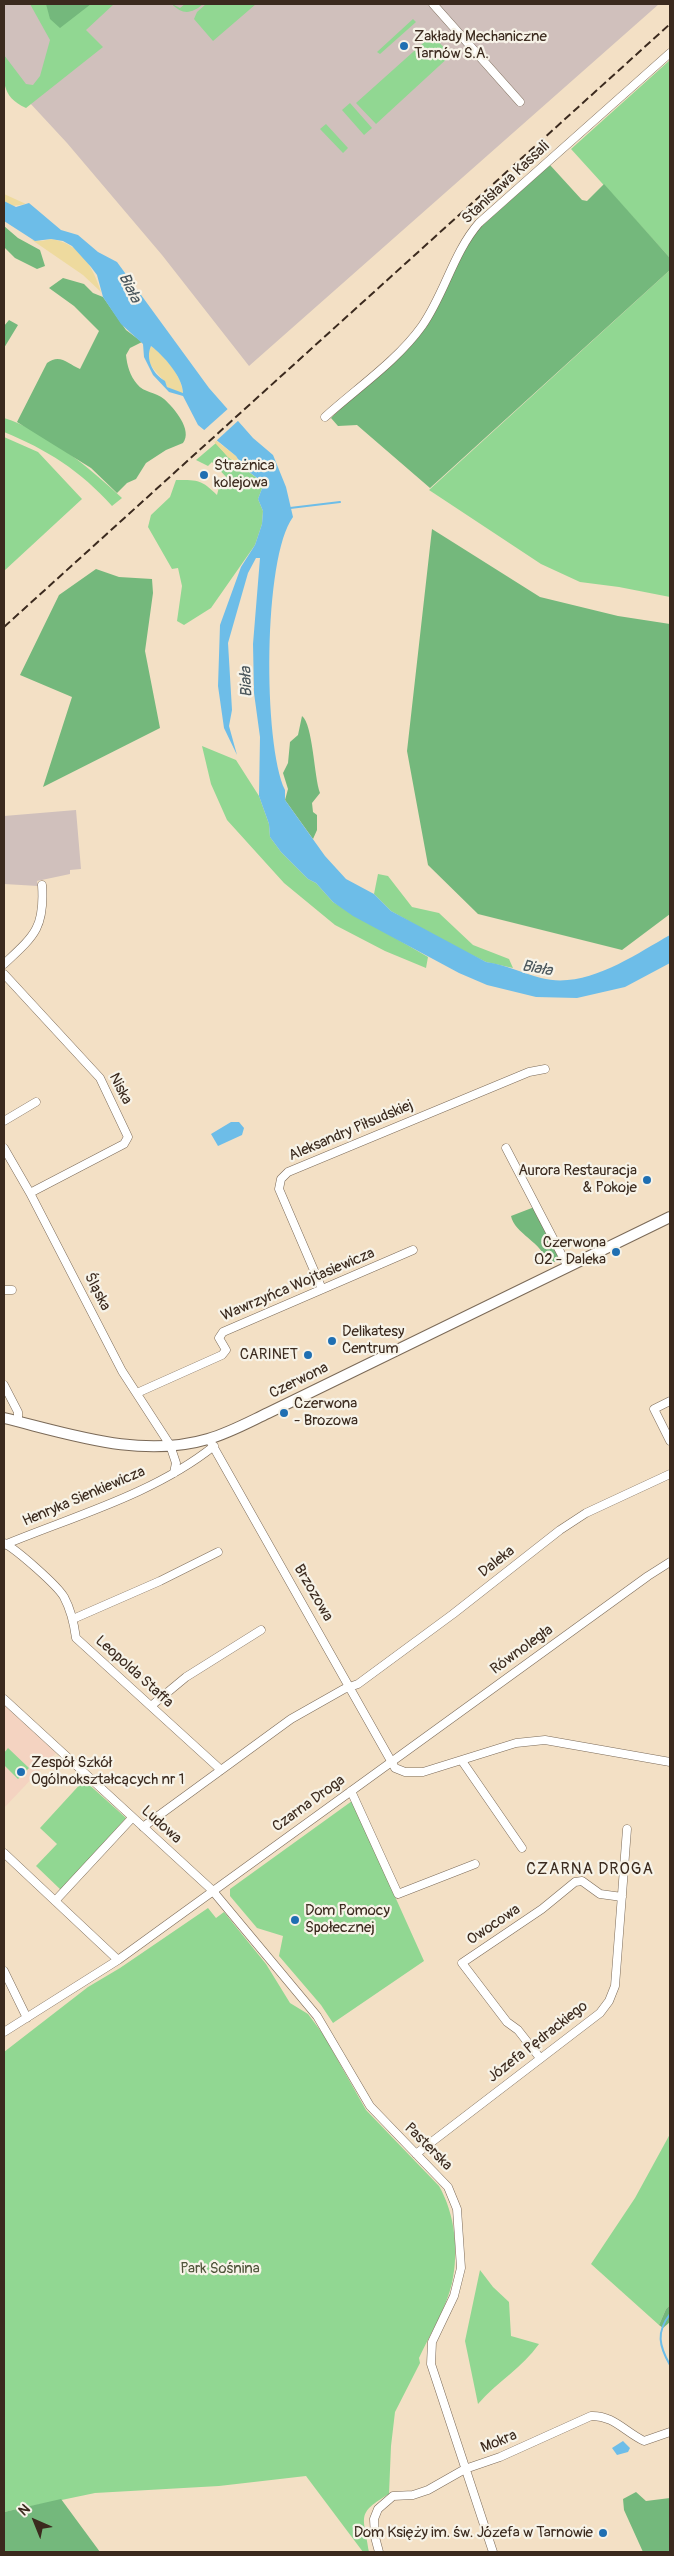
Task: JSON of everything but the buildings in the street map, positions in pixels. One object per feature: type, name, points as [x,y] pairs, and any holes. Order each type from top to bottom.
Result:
[{"type":"main road","name":"Czerwona","points":[[4,1418],[99,1441],[139,1446],[170,1446],[211,1442],[268,1412],[670,1217]]},
{"type":"street","points":[[433,4],[520,102]]},
{"type":"street","name":"Stanisława Kassali","points":[[325,417],[384,366],[416,334],[433,307],[460,248],[480,223],[670,53]]},
{"type":"street","points":[[4,964],[37,931],[43,907],[42,885]]},
{"type":"street","name":"Niska","points":[[4,974],[100,1078],[128,1137],[124,1144],[30,1194]]},
{"type":"street","name":"Aleksandry Piłsudskiej","points":[[322,1289],[279,1189],[281,1179],[288,1172],[529,1072],[545,1069]]},
{"type":"street","points":[[4,1121],[36,1102]]},
{"type":"street","name":"Śląska","points":[[4,1148],[116,1358],[170,1446]]},
{"type":"street","points":[[506,1148],[568,1267]]},
{"type":"street","name":"Wawrzyńca Wojtasiewicza","points":[[137,1393],[222,1355],[226,1350],[219,1338],[222,1332],[413,1250]]},
{"type":"street","points":[[4,1385],[18,1412],[18,1422]]},
{"type":"street","points":[[670,1401],[654,1410],[670,1441]]},
{"type":"street","name":"Henryka Sienkiewicza","points":[[5,1544],[145,1488],[174,1473],[211,1442]]},
{"type":"street","name":"Brzozowa","points":[[211,1442],[350,1687],[390,1762]]},
{"type":"street","points":[[170,1446],[176,1462],[174,1473]]},
{"type":"street","name":"Daleka","points":[[143,1827],[291,1719],[358,1684],[453,1614],[560,1530],[586,1513],[670,1474]]},
{"type":"street","name":"Leopolda Staffa","points":[[5,1544],[63,1595],[73,1619],[76,1638],[221,1770]]},
{"type":"street","points":[[73,1619],[160,1581],[218,1552]]},
{"type":"street","name":"Równoległa","points":[[390,1762],[670,1562]]},
{"type":"street","points":[[151,1706],[186,1677],[261,1630]]},
{"type":"street","name":"Ludowa","points":[[4,1699],[212,1890]]},
{"type":"street","points":[[390,1762],[395,1768],[410,1773],[423,1772],[462,1762],[516,1743],[545,1740],[670,1762]]},
{"type":"street","name":"Czarna Droga","points":[[4,2032],[118,1960],[390,1762]]},
{"type":"street","points":[[462,1762],[522,1848]]},
{"type":"street","points":[[351,1790],[398,1894],[475,1864]]},
{"type":"street","points":[[55,1901],[132,1818]]},
{"type":"street","name":"Józefa Pędrackiego","points":[[416,2154],[600,2013],[609,2001],[615,1986],[627,1830]]},
{"type":"street","points":[[4,1853],[118,1960]]},
{"type":"street","name":"Owocowa","points":[[540,2058],[518,2030],[506,2022],[462,1963],[542,1909],[575,1882],[582,1881],[600,1894],[622,1897]]},
{"type":"street","name":"Pasterska","points":[[212,1890],[317,2016],[370,2106],[448,2187],[457,2209],[461,2268],[458,2284],[432,2342],[431,2364],[464,2469],[493,2552]]},
{"type":"street","points":[[4,1971],[27,2018]]},
{"type":"street","name":"Mokra","points":[[379,2552],[375,2536],[374,2519],[378,2509],[386,2500],[393,2496],[428,2490],[464,2469],[500,2457],[591,2416],[602,2415],[613,2420],[644,2441],[670,2432]]},
{"type":"shaded area","name":"Zakłady Mechaniczne Tarnów S.A.","points":[[4,4],[659,4],[249,366],[162,255],[67,143],[4,75]]},
{"type":"shaded area","points":[[76,810],[81,869],[70,870],[70,874],[37,881],[38,886],[4,884],[4,816]]},
{"type":"shaded area","name":"Zespół Szkół Ogólnokształcących nr 1","points":[[4,1705],[56,1753],[4,1808]]},
{"type":"green space","points":[[30,4],[114,4],[86,30],[103,47],[26,108],[12,98],[5,86],[4,55],[26,84],[33,85],[40,76],[50,40]]},
{"type":"green space","points":[[46,4],[91,4],[60,28],[50,19]]},
{"type":"green space","points":[[172,4],[180,8],[185,4],[203,4],[195,10],[187,12],[176,8]]},
{"type":"green space","points":[[206,4],[256,4],[213,41],[194,19],[197,12]]},
{"type":"green space","points":[[413,19],[416,22],[380,54],[377,52]]},
{"type":"green space","points":[[432,35],[451,55],[376,124],[356,103]]},
{"type":"green space","points":[[670,60],[670,258],[571,149]]},
{"type":"green space","points":[[350,103],[372,128],[364,135],[342,110]]},
{"type":"green space","points":[[326,124],[348,148],[343,153],[320,129]]},
{"type":"green space","points":[[550,165],[582,200],[587,201],[604,184],[670,258],[670,270],[430,488],[357,425],[338,426],[331,418],[415,339],[472,235]]},
{"type":"green space","points":[[4,226],[18,238],[40,250],[45,266],[37,269],[15,258],[4,247]]},
{"type":"green space","points":[[670,270],[670,597],[580,582],[541,564],[429,490]]},
{"type":"green space","points":[[63,278],[84,284],[93,293],[103,297],[126,330],[142,342],[130,348],[126,355],[131,374],[140,387],[161,397],[168,403],[181,419],[186,432],[183,443],[166,450],[146,463],[136,479],[127,483],[117,493],[91,468],[17,422],[47,363],[60,359],[80,369],[99,331],[74,306],[49,288]]},
{"type":"green space","points":[[9,320],[18,325],[4,348],[4,326]]},
{"type":"green space","points":[[4,418],[35,431],[51,441],[82,463],[122,498],[112,506],[88,482],[62,462],[4,432]]},
{"type":"green space","points":[[4,437],[38,452],[82,499],[4,571]]},
{"type":"green space","points":[[216,443],[228,457],[257,478],[263,486],[258,499],[263,511],[262,524],[255,545],[211,608],[184,625],[177,621],[182,586],[178,568],[172,569],[148,527],[151,515],[170,497],[176,480],[200,482],[217,495],[219,487],[228,479],[212,462],[208,466],[196,460]]},
{"type":"green space","points":[[432,529],[540,597],[618,616],[670,624],[670,914],[622,950],[478,914],[428,865],[407,751]]},
{"type":"green space","points":[[96,569],[119,577],[152,579],[153,593],[145,651],[160,728],[43,787],[72,697],[20,675],[59,595]]},
{"type":"green space","points":[[302,716],[309,729],[320,793],[312,803],[313,812],[317,815],[317,830],[313,839],[285,800],[288,789],[283,773],[288,763],[290,742],[298,735]]},
{"type":"green space","points":[[202,746],[236,760],[259,796],[269,824],[270,837],[281,852],[308,879],[316,883],[333,902],[428,957],[426,968],[385,951],[335,925],[284,883],[227,820],[211,784]]},
{"type":"green space","points":[[378,874],[388,876],[412,907],[439,913],[473,945],[509,959],[513,968],[486,962],[449,944],[391,911],[374,894]]},
{"type":"green space","points":[[537,1206],[562,1258],[556,1262],[547,1262],[540,1249],[513,1222],[511,1216]]},
{"type":"green space","points":[[8,1748],[29,1768],[18,1779],[4,1765],[4,1753]]},
{"type":"green space","points":[[84,1780],[126,1818],[61,1890],[36,1866],[57,1844],[40,1828]]},
{"type":"green space","points":[[352,1801],[424,1961],[333,2023],[321,2005],[279,1956],[283,1936],[257,1928],[230,1896],[230,1889]]},
{"type":"green space","name":"Park Sośnina","points":[[208,1908],[216,1918],[224,1912],[266,1964],[290,2003],[308,2014],[323,2034],[366,2110],[439,2186],[449,2208],[455,2246],[452,2283],[442,2312],[419,2358],[420,2363],[395,2412],[391,2446],[389,2494],[371,2506],[364,2517],[369,2552],[363,2552],[306,2476],[219,2486],[95,2493],[4,2512],[4,2052],[88,1987],[120,1968]]},
{"type":"green space","points":[[670,2134],[670,2305],[666,2309],[659,2325],[591,2264],[635,2198]]},
{"type":"green space","points":[[480,2270],[493,2287],[509,2302],[511,2336],[539,2344],[525,2360],[478,2404],[465,2341]]},
{"type":"green space","points":[[670,2305],[670,2322],[663,2328],[659,2325],[666,2309]]},
{"type":"green space","points":[[636,2492],[646,2501],[670,2498],[670,2552],[643,2552],[624,2510],[623,2499]]},
{"type":"green space","points":[[61,2499],[100,2552],[4,2552],[4,2512]]},
{"type":"sand","points":[[4,194],[26,204],[13,206],[4,201]]},
{"type":"sand","points":[[51,239],[70,245],[84,258],[94,274],[101,292],[83,275],[32,240],[42,241]]},
{"type":"sand","points":[[151,346],[172,367],[180,381],[183,394],[167,387],[150,364],[148,353]]},
{"type":"sand","points":[[204,431],[236,456],[244,468],[228,457]]},
{"type":"water","name":"Biała","points":[[4,201],[16,207],[29,203],[61,230],[78,235],[98,252],[117,262],[209,388],[253,438],[273,455],[286,487],[293,517],[283,538],[276,570],[271,609],[270,694],[273,734],[278,767],[285,790],[285,800],[325,856],[346,879],[374,894],[391,911],[486,962],[541,978],[575,979],[592,975],[625,961],[670,935],[670,963],[625,987],[577,998],[536,997],[487,985],[459,973],[353,916],[333,902],[316,883],[308,879],[281,852],[270,837],[269,824],[259,796],[260,737],[254,693],[253,644],[260,558],[256,558],[248,573],[228,643],[232,710],[229,726],[237,755],[224,728],[218,686],[220,625],[241,567],[255,545],[262,524],[263,511],[258,499],[263,486],[257,478],[244,468],[236,456],[198,425],[183,396],[169,392],[153,375],[144,357],[143,344],[121,324],[103,297],[97,275],[72,246],[63,241],[51,239],[35,241],[4,221]],"holes":[[[151,346],[176,373],[183,393],[167,387],[165,381],[151,366],[149,356]]]},
{"type":"water","points":[[231,1122],[239,1122],[244,1128],[242,1135],[218,1146],[211,1134]]},
{"type":"water","points":[[623,2441],[630,2448],[628,2452],[617,2455],[612,2448]]},
{"type":"pier","points":[[230,407],[240,419],[215,442],[202,432]]},
{"type":"waterway","points":[[290,508],[340,502]]},
{"type":"waterway","points":[[670,2314],[661,2333],[661,2345],[670,2365]]},
{"type":"railway","points":[[4,627],[670,24]]},
{"type":"place","name":"Zakłady Mechaniczne Tarnów S.A.","points":[[404,46]]},
{"type":"place","name":"Strażnica kolejowa","points":[[204,475]]},
{"type":"place","name":"Aurora Restauracja & Pokoje","points":[[647,1180]]},
{"type":"place","name":"Czerwona 02 - Daleka","points":[[616,1252]]},
{"type":"place","name":"Delikatesy Centrum","points":[[332,1341]]},
{"type":"place","name":"CARINET","points":[[308,1355]]},
{"type":"place","name":"Czerwona - Brozowa","points":[[284,1413]]},
{"type":"place","name":"Zespół Szkół Ogólnokształcących nr 1","points":[[21,1772]]},
{"type":"place","name":"Dom Pomocy Społecznej","points":[[295,1920]]},
{"type":"place","name":"Dom Księży im. św. Józefa w Tarnowie","points":[[603,2533]]},
{"type":"district","name":"CZARNA DROGA","points":[[590,1870]]}]
